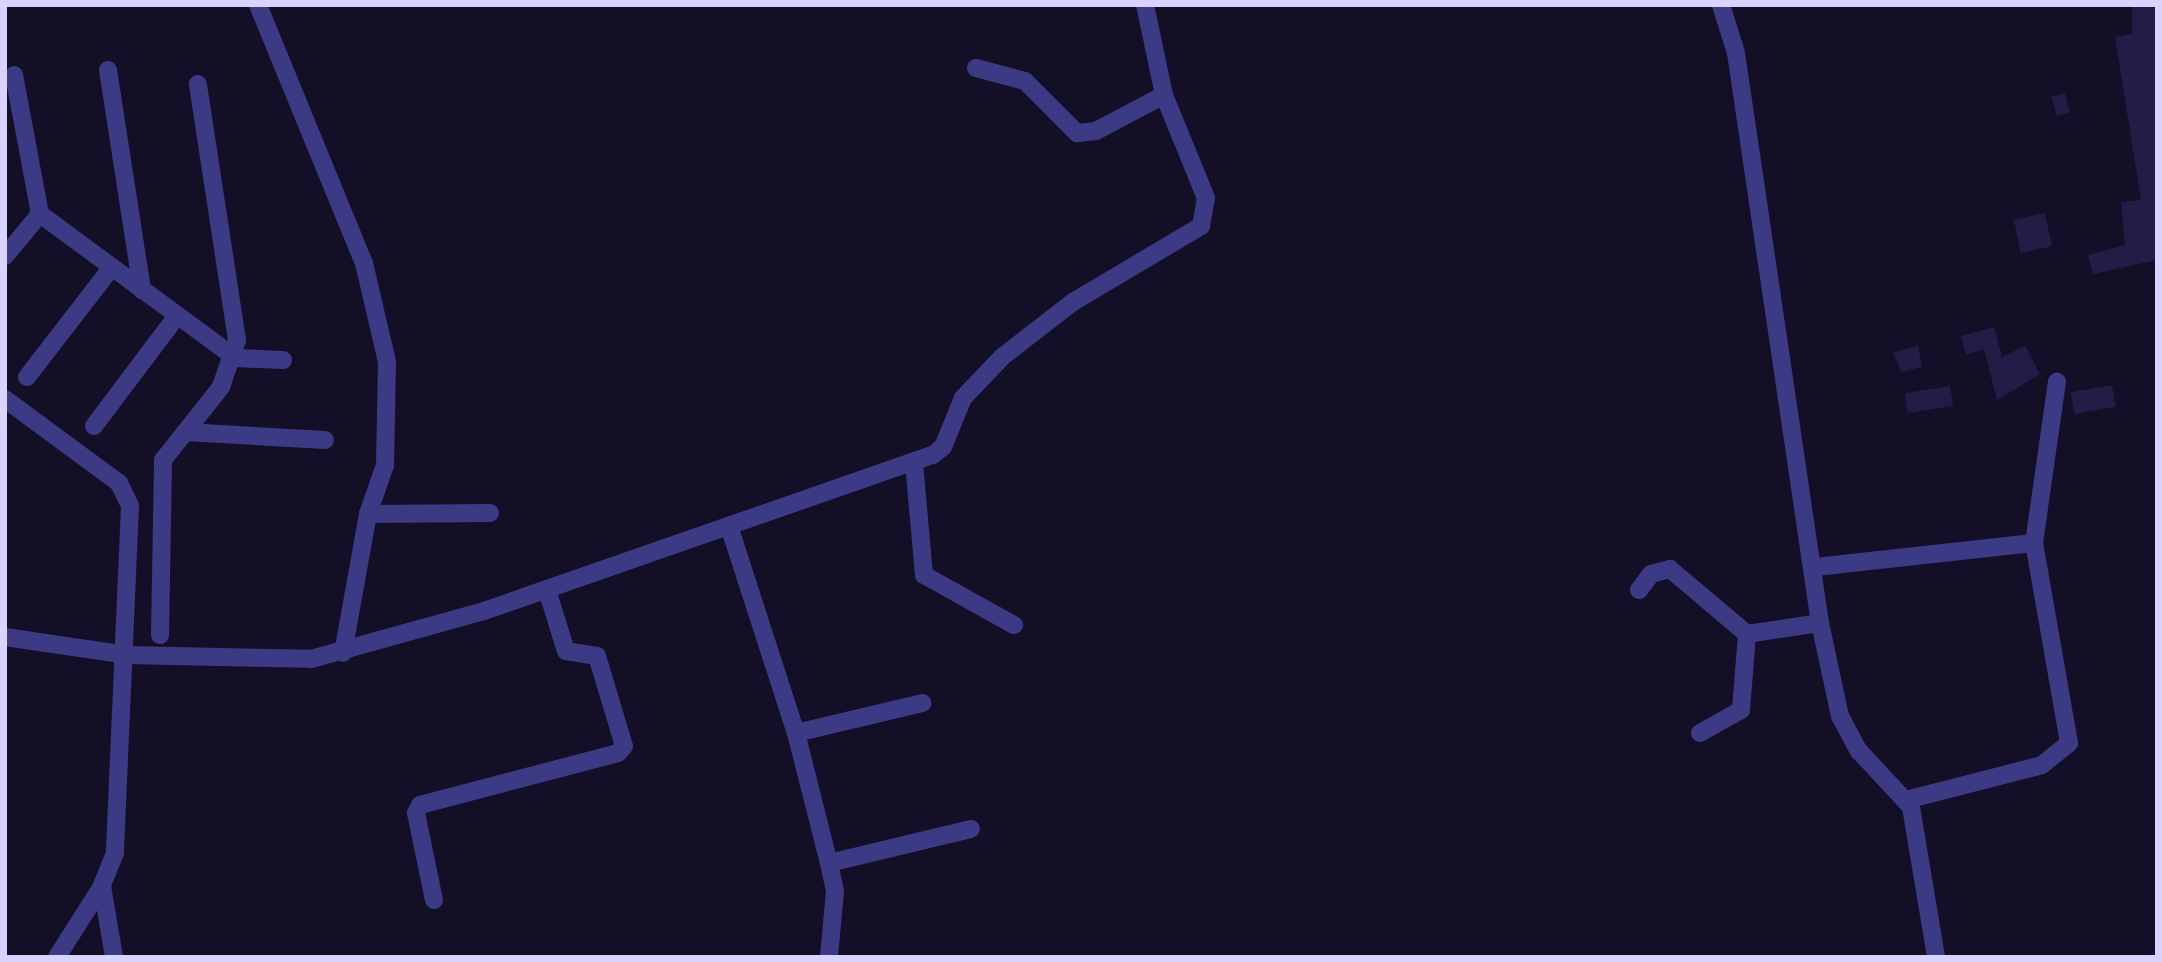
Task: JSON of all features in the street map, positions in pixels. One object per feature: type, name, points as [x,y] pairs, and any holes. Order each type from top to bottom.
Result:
[{"type":"street","points":[[258,5],[364,263],[387,362],[385,465],[368,514],[343,653]]},
{"type":"street","points":[[5,636],[127,655],[282,661],[343,653],[547,590],[730,529],[914,463],[943,447],[963,398],[1002,357],[1073,302],[1201,226],[1206,198],[1164,95],[1144,5]]},
{"type":"street","points":[[1721,5],[1736,53],[1815,567],[1820,623],[1850,738],[1906,800],[1936,957]]},
{"type":"street","points":[[976,68],[1025,81],[1077,133],[1096,131],[1164,95]]},
{"type":"street","points":[[108,70],[142,290]]},
{"type":"street","points":[[14,75],[40,215],[234,358],[283,360]]},
{"type":"street","points":[[160,635],[163,460],[234,358],[237,340],[198,84]]},
{"type":"street","points":[[5,110],[18,94]]},
{"type":"street","points":[[5,256],[40,215]]},
{"type":"street","points":[[27,377],[112,267]]},
{"type":"street","points":[[94,426],[177,316]]},
{"type":"street","points":[[1906,800],[2042,765],[2069,743],[2034,542],[2057,382]]},
{"type":"street","points":[[5,399],[119,484],[130,506],[127,655],[115,853],[102,886],[57,957]]},
{"type":"street","points":[[185,432],[324,440]]},
{"type":"street","points":[[914,463],[924,575],[1014,625]]},
{"type":"street","points":[[368,514],[490,513]]},
{"type":"street","points":[[730,529],[796,733],[829,863],[835,891],[829,957]]},
{"type":"street","points":[[1815,567],[2034,542]]},
{"type":"street","points":[[1639,590],[1651,574],[1670,569],[1747,634],[1820,623]]},
{"type":"street","points":[[435,900],[416,813],[420,805],[618,753],[624,746],[597,656],[566,651],[547,590]]},
{"type":"street","points":[[1700,733],[1741,710],[1747,634]]},
{"type":"street","points":[[796,733],[923,703]]},
{"type":"street","points":[[829,863],[971,829]]},
{"type":"street","points":[[102,886],[114,957]]},
{"type":"building","points":[[2132,5],[2157,8],[2157,260],[2093,274],[2088,255],[2125,245],[2121,202],[2141,200],[2115,37],[2132,34]]},
{"type":"building","points":[[2065,93],[2070,112],[2057,116],[2051,97]]},
{"type":"building","points":[[2045,213],[2052,246],[2021,253],[2014,220]]},
{"type":"building","points":[[1994,327],[2002,357],[2025,346],[2040,374],[1997,400],[1984,349],[1966,355],[1961,336]]},
{"type":"building","points":[[1918,346],[1922,367],[1901,372],[1893,352]]},
{"type":"building","points":[[2112,385],[2116,407],[2074,414],[2071,392]]},
{"type":"building","points":[[1950,386],[1953,406],[1908,413],[1905,393]]}]
